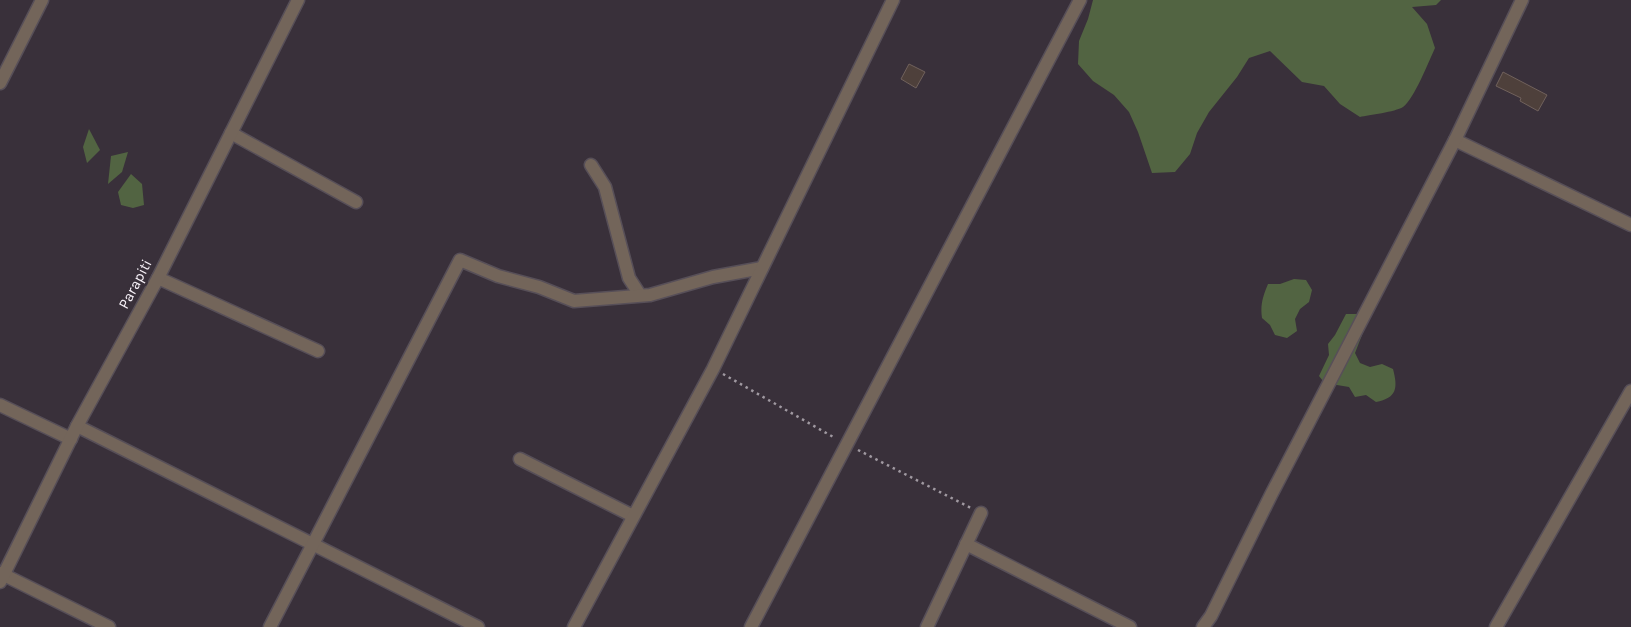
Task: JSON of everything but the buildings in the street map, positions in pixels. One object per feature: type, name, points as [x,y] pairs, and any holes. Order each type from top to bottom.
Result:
[{"type":"street","points":[[0,83],[42,0]]},
{"type":"street","name":"Parapiti","points":[[1,577],[76,426],[158,278],[298,0]]},
{"type":"street","points":[[574,627],[713,368],[893,0]]},
{"type":"street","points":[[752,627],[1080,0]]},
{"type":"street","points":[[1203,627],[1211,616],[1271,495],[1455,140],[1522,0]]},
{"type":"street","points":[[231,133],[356,202]]},
{"type":"street","points":[[1455,140],[1631,225]]},
{"type":"street","points":[[591,165],[605,188],[630,278],[640,295]]},
{"type":"street","points":[[270,627],[460,260],[498,276],[539,287],[574,301],[650,294],[713,277],[762,268]]},
{"type":"street","points":[[158,278],[318,351]]},
{"type":"street","points":[[1496,627],[1631,391]]},
{"type":"street","points":[[0,406],[71,439]]},
{"type":"street","points":[[76,426],[478,627]]},
{"type":"street","points":[[520,459],[633,516]]},
{"type":"street","points":[[927,627],[981,514]]},
{"type":"street","points":[[966,544],[1130,627]]},
{"type":"street","points":[[1,577],[109,627]]},
{"type":"green space","points":[[1093,0],[1441,0],[1436,5],[1412,7],[1427,24],[1435,48],[1412,96],[1403,107],[1360,117],[1340,104],[1324,86],[1302,82],[1270,51],[1249,58],[1237,77],[1209,112],[1197,133],[1190,154],[1175,172],[1152,173],[1129,112],[1114,95],[1093,81],[1078,64],[1079,41]]},
{"type":"green space","points":[[89,129],[100,150],[87,163],[83,147]]},
{"type":"green space","points":[[128,152],[122,172],[108,184],[111,156]]},
{"type":"green space","points":[[131,174],[142,184],[144,205],[133,208],[121,205],[118,192]]},
{"type":"green space","points":[[1294,279],[1306,280],[1312,290],[1309,302],[1300,309],[1295,319],[1297,331],[1287,338],[1275,335],[1270,325],[1262,318],[1261,313],[1263,297],[1268,284],[1280,284]]},
{"type":"green space","points":[[1346,314],[1358,314],[1364,324],[1355,353],[1360,363],[1370,367],[1382,364],[1393,369],[1395,387],[1392,395],[1388,398],[1376,402],[1366,395],[1355,397],[1349,387],[1327,386],[1319,376],[1329,355],[1328,344]]}]
